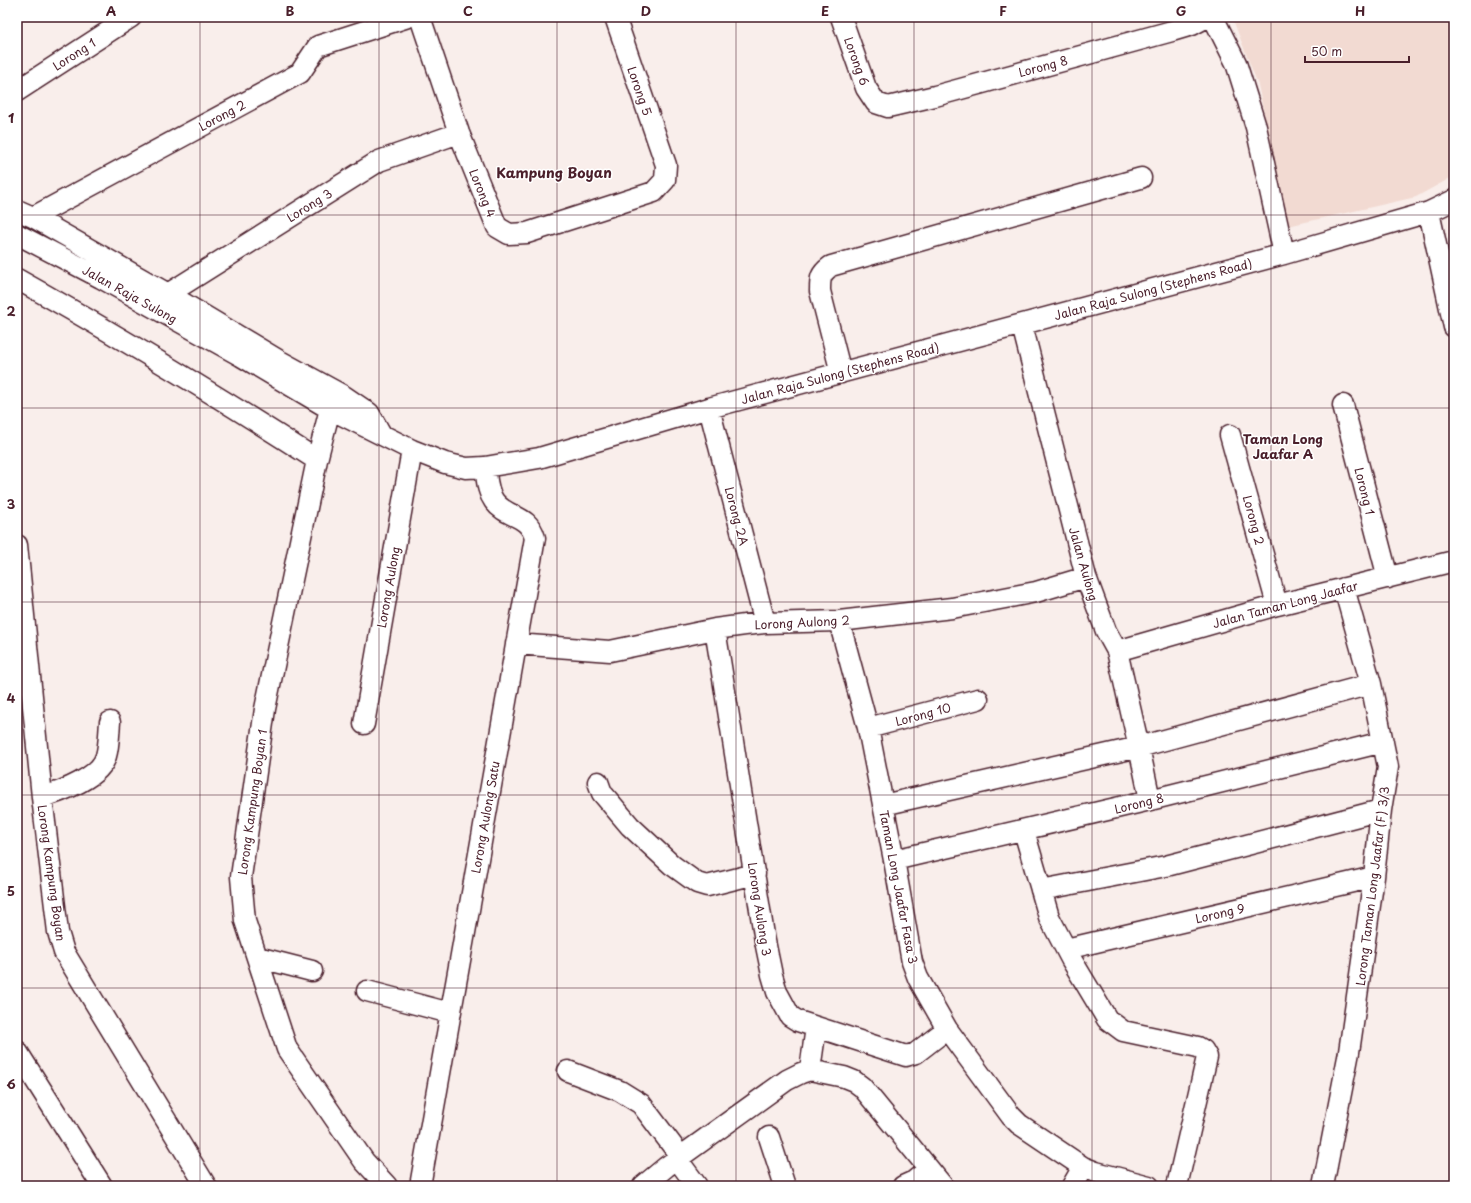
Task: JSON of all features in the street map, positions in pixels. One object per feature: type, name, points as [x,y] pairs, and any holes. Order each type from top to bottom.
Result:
[{"type":"street","name":"Lorong 1","points":[[17,91],[131,17]]},
{"type":"street","name":"Lorong 2","points":[[25,214],[300,73],[318,46],[408,17]]},
{"type":"street","name":"Lorong 4","points":[[420,17],[459,133],[497,228],[509,234],[527,233],[654,192],[665,180],[666,164]]},
{"type":"street","name":"Lorong 5","points":[[614,17],[666,164]]},
{"type":"street","name":"Lorong 6","points":[[841,17],[866,88],[876,103]]},
{"type":"street","name":"Lorong 8","points":[[876,103],[888,107],[935,96],[1172,31],[1192,25],[1207,17]]},
{"type":"street","points":[[1213,17],[1236,63],[1256,126],[1284,254]]},
{"type":"street","name":"Lorong 3","points":[[168,294],[379,162],[459,133]]},
{"type":"street","points":[[841,373],[820,291],[820,280],[823,272],[831,266],[1141,178]]},
{"type":"street","name":"Jalan Raja Sulong (Stephens Road)","points":[[241,356],[330,409],[412,450],[445,463],[466,468],[485,467],[539,458],[709,408],[1284,254],[1429,212],[1454,200]]},
{"type":"street","points":[[1429,212],[1454,327]]},
{"type":"street","points":[[25,214],[168,294],[280,361],[344,396],[370,413],[381,434]]},
{"type":"street","name":"Jalan Raja Sulong","points":[[17,234],[69,260],[241,356]]},
{"type":"street","points":[[17,279],[69,308],[215,395],[317,460]]},
{"type":"street","name":"Jalan Aulong","points":[[1022,325],[1086,577],[1106,631],[1117,651],[1140,747],[1150,800]]},
{"type":"street","name":"Lorong 1","points":[[1343,405],[1388,578]]},
{"type":"street","name":"Lorong 2A","points":[[709,408],[765,623]]},
{"type":"street","name":"Lorong Kampung Boyan 1","points":[[330,409],[317,460],[265,709],[241,877],[245,921],[287,1049],[364,1161],[387,1186]]},
{"type":"street","name":"Lorong 2","points":[[1230,435],[1277,605]]},
{"type":"street","name":"Lorong Aulong","points":[[364,724],[412,450]]},
{"type":"street","name":"Lorong Aulong Satu","points":[[420,1186],[535,538],[532,529],[526,522],[504,510],[494,501],[488,490],[485,467]]},
{"type":"street","name":"Lorong Kampung Boyan","points":[[17,545],[42,797],[58,932],[64,952],[206,1186]]},
{"type":"street","name":"Jalan Taman Long Jaafar","points":[[1117,651],[1277,605],[1454,561]]},
{"type":"street","name":"Lorong Aulong 2","points":[[516,644],[610,651],[715,629],[765,623],[839,621],[952,608],[1036,592],[1086,577]]},
{"type":"street","name":"Lorong Taman Long Jaafar (F) 3/3","points":[[1323,1186],[1349,1052],[1388,767],[1371,684],[1344,588]]},
{"type":"street","name":"Taman Long Jaafar Fasa 3","points":[[839,621],[868,728],[912,962],[918,978],[947,1029],[1011,1116],[1019,1124],[1083,1167],[1096,1172],[1150,1186]]},
{"type":"street","name":"Lorong Aulong 3","points":[[715,629],[765,941],[777,992],[790,1016],[798,1021],[906,1056],[916,1053],[947,1029]]},
{"type":"street","points":[[883,806],[1140,747],[1371,684]]},
{"type":"street","name":"Lorong 10","points":[[868,728],[978,699]]},
{"type":"street","points":[[42,797],[73,787],[98,770],[106,757],[110,722]]},
{"type":"street","name":"Lorong 8","points":[[894,860],[1024,831],[1383,742]]},
{"type":"street","points":[[598,782],[602,793],[630,826],[672,865],[697,883],[707,886],[755,874]]},
{"type":"street","points":[[1041,890],[1166,866],[1381,810]]},
{"type":"street","points":[[1024,831],[1049,917],[1107,1019],[1123,1031],[1198,1047],[1203,1050],[1206,1057],[1177,1186]]},
{"type":"street","name":"Lorong 9","points":[[1066,949],[1374,878]]},
{"type":"street","points":[[257,958],[312,971]]},
{"type":"street","points":[[367,991],[450,1013]]},
{"type":"street","points":[[810,1070],[816,1027]]},
{"type":"street","points":[[17,1051],[102,1186]]},
{"type":"street","points":[[642,1186],[786,1080],[810,1070],[844,1077],[854,1081],[862,1087],[943,1186]]},
{"type":"street","points":[[568,1071],[620,1091],[641,1104],[697,1186]]},
{"type":"street","points":[[769,1137],[785,1186]]},
{"type":"street","points":[[1072,1186],[1083,1167]]},
{"type":"street","points":[[903,1186],[914,1181],[930,1169]]},
{"type":"shaded area","points":[[1232,17],[1454,17],[1454,176],[1416,197],[1288,226],[1258,85]]},
{"type":"district","name":"Kampung Boyan","points":[[554,172]]},
{"type":"district","name":"Taman Long Jaafar A","points":[[1283,446]]}]
